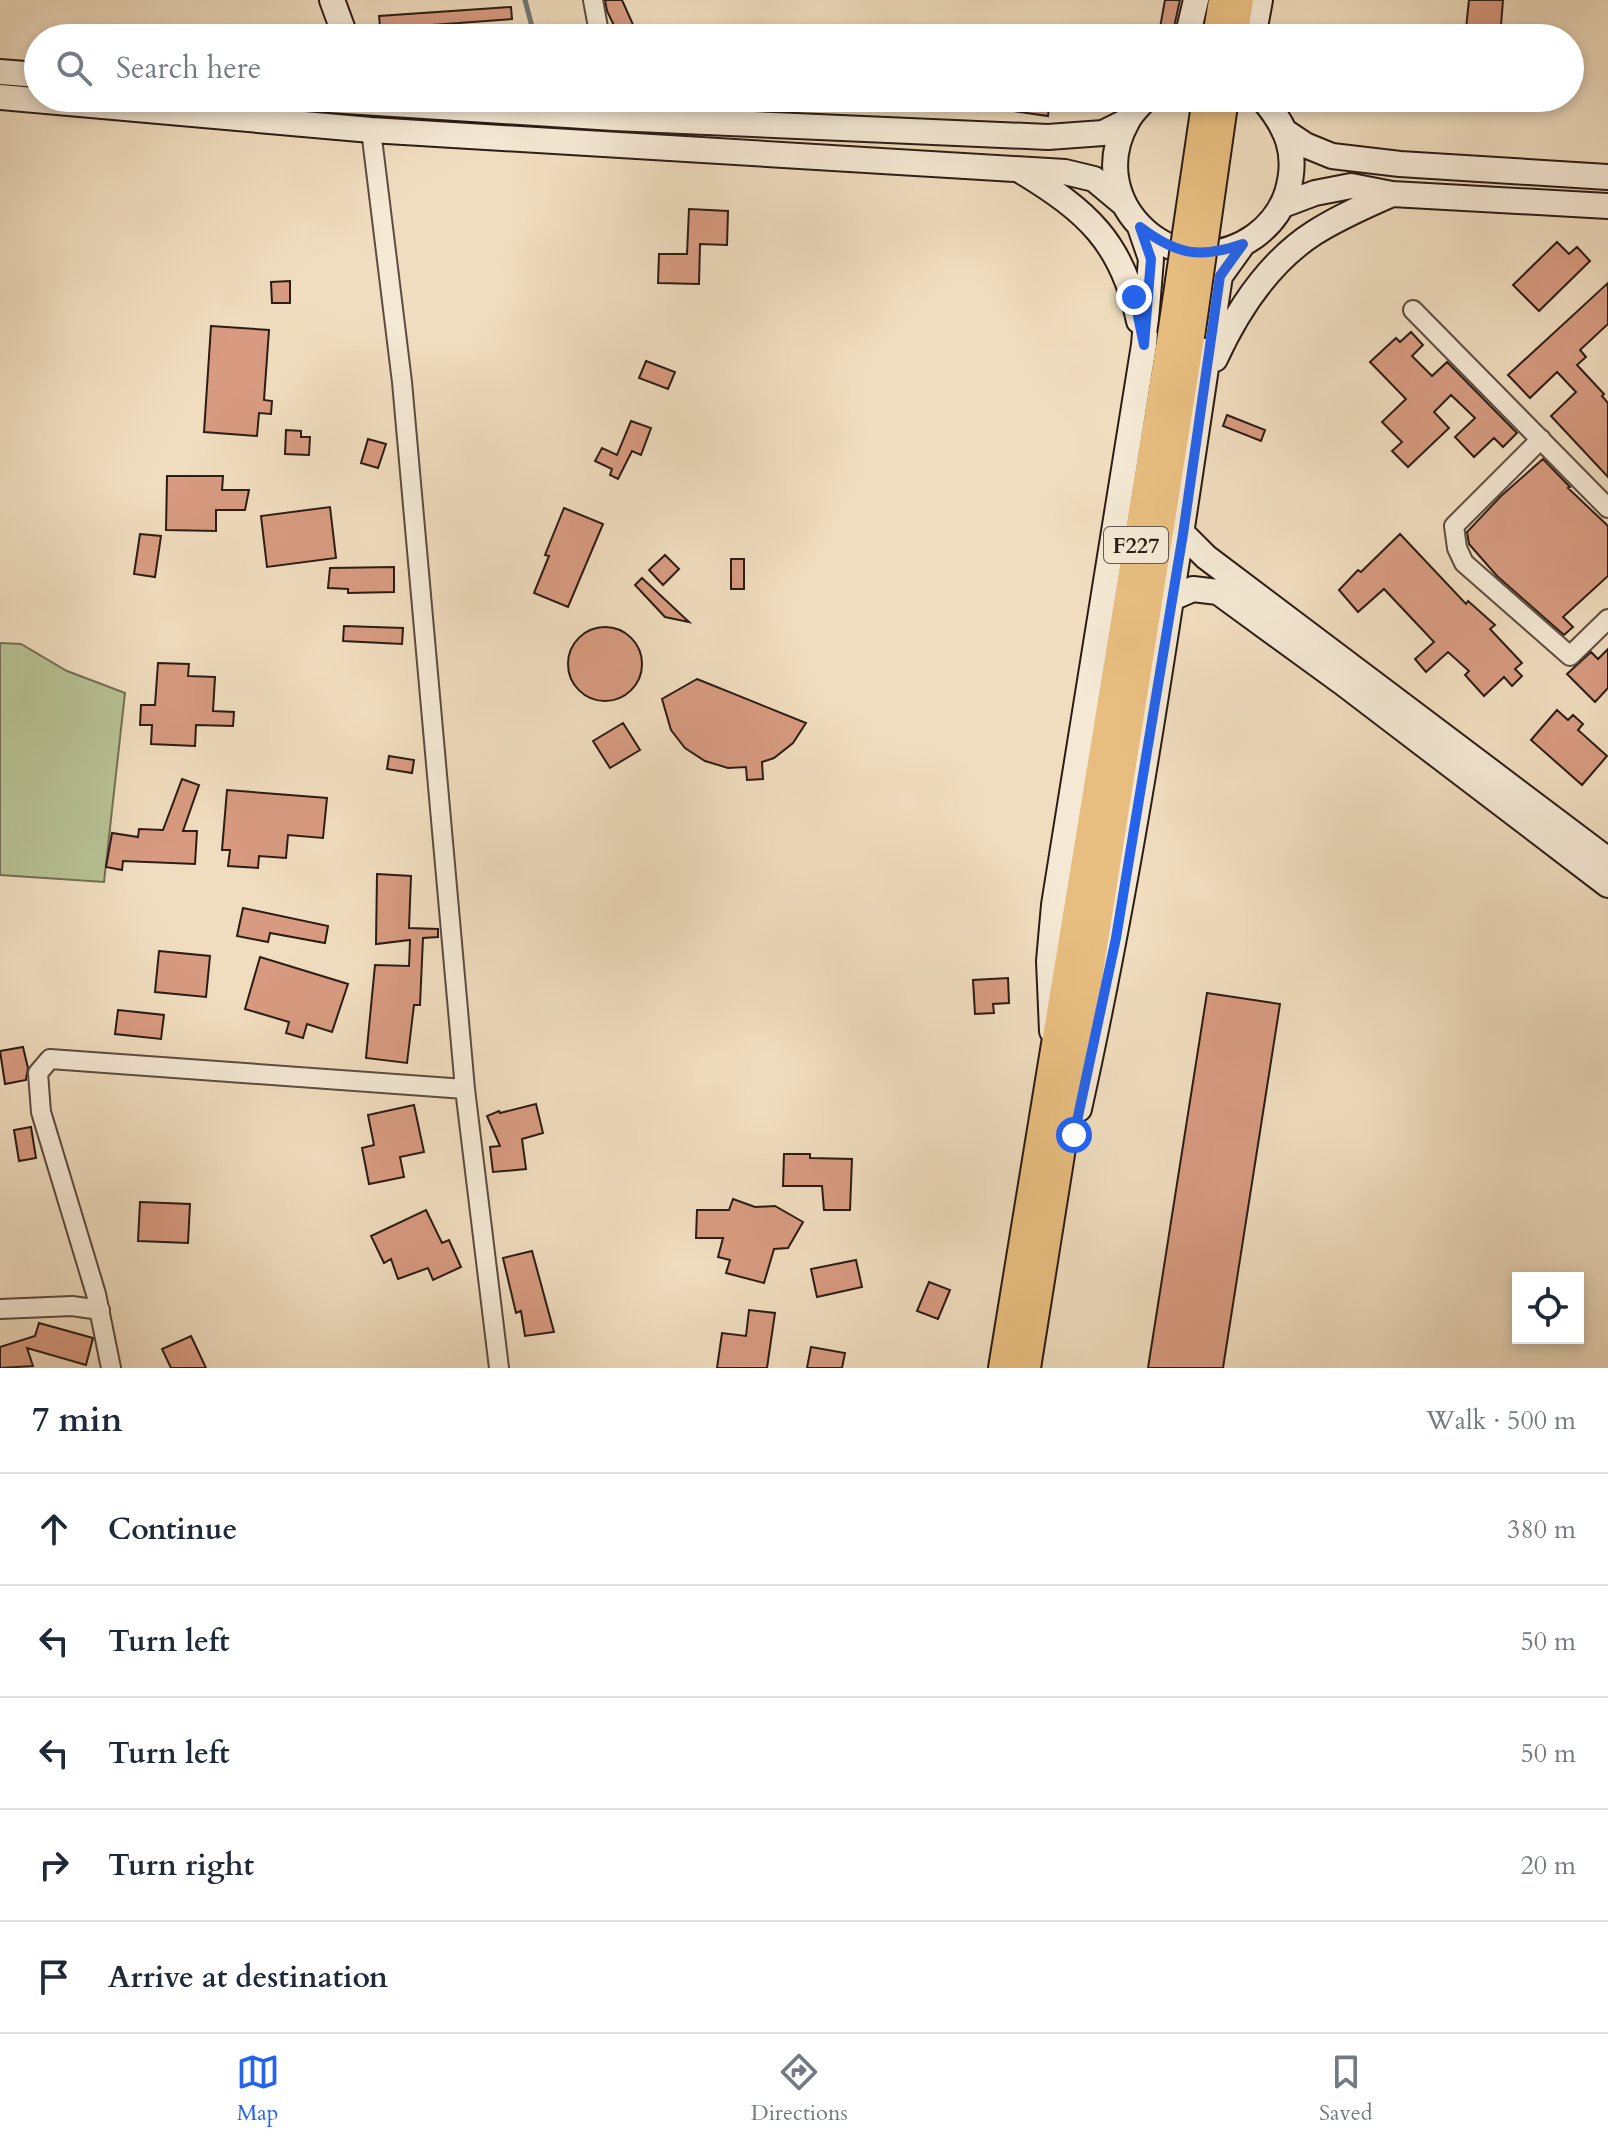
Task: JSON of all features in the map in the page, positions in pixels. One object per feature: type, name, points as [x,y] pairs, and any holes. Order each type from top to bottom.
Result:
[{"type":"main road","points":[[332,0],[341,24]]},
{"type":"main road","points":[[1190,24],[1196,0]]},
{"type":"main road","points":[[1224,24],[1237,1]]},
{"type":"main road","points":[[1235,24],[1237,1]]},
{"type":"main road","points":[[1237,1],[1247,24]]},
{"type":"main road","points":[[0,72],[24,74]]},
{"type":"main road","points":[[0,97],[24,99]]},
{"type":"main road","points":[[169,112],[371,130],[1065,172],[1094,179],[1124,204],[1140,227],[1151,259],[1144,345],[1054,905],[1049,976],[1053,1052]]},
{"type":"main road","points":[[673,112],[1048,137],[1103,133],[1127,121]]},
{"type":"main road","points":[[1124,204],[1116,178],[1116,150],[1127,121],[1134,112]]},
{"type":"main road","name":"F227","points":[[1181,336],[1205,112]]},
{"type":"main road","name":"F227","points":[[1002,1368],[1053,1052],[1112,754],[1181,336],[1222,112]]},
{"type":"main road","points":[[1140,227],[1162,244],[1188,253],[1217,253],[1243,244],[1266,228],[1283,205],[1291,179],[1291,148],[1273,112]]},
{"type":"main road","points":[[1284,131],[1305,145],[1332,156],[1400,164],[1608,177]]},
{"type":"main road","points":[[1019,169],[1063,197],[1086,217],[1108,244],[1123,269],[1134,297],[1144,345]]},
{"type":"main road","points":[[1283,205],[1315,193],[1351,186],[1392,194],[1608,206]]},
{"type":"main road","points":[[1203,383],[1225,337],[1252,293],[1279,263],[1311,235],[1347,214],[1392,194]]},
{"type":"main road","points":[[1058,1168],[1074,1135],[1116,938],[1183,534],[1220,276],[1243,244]]},
{"type":"main road","points":[[1183,534],[1206,557],[1608,860]]},
{"type":"main road","points":[[1170,599],[1193,589],[1218,592],[1608,885]]},
{"type":"main road","name":"F227","points":[[1027,1368],[1058,1168],[1112,754]]},
{"type":"street","points":[[593,0],[597,24]]},
{"type":"street","points":[[371,130],[402,382],[465,1089],[499,1368]]},
{"type":"street","points":[[1413,310],[1608,508]]},
{"type":"street","points":[[1541,439],[1454,526],[1457,548],[1464,563],[1570,656],[1608,619]]},
{"type":"street","points":[[111,1368],[100,1310],[41,1112],[38,1073],[50,1059],[465,1089]]},
{"type":"street","points":[[0,1309],[72,1306],[100,1310]]},
{"type":"green space","points":[[0,643],[21,644],[67,671],[125,693],[104,882],[0,875]]},
{"type":"building","points":[[605,0],[622,0],[633,24],[613,24]]},
{"type":"building","points":[[1165,0],[1180,0],[1175,24],[1161,24]]},
{"type":"building","points":[[1469,0],[1503,0],[1501,24],[1466,24]]},
{"type":"building","points":[[511,7],[512,19],[446,24],[380,24],[379,16]]},
{"type":"building","points":[[1020,112],[1048,112],[1048,116]]},
{"type":"building","points":[[689,209],[728,211],[727,245],[700,244],[699,284],[658,283],[659,254],[687,254]]},
{"type":"building","points":[[1557,242],[1569,254],[1577,247],[1590,261],[1539,311],[1513,285]]},
{"type":"building","points":[[290,281],[290,303],[272,303],[271,282]]},
{"type":"building","points":[[1608,283],[1608,324],[1580,350],[1586,357],[1577,365],[1604,394],[1602,396],[1608,403],[1608,477],[1551,416],[1576,392],[1557,372],[1530,398],[1508,375]]},
{"type":"building","points":[[211,326],[269,330],[264,400],[272,401],[271,414],[259,413],[257,436],[204,432]]},
{"type":"building","points":[[1411,332],[1423,345],[1412,356],[1432,376],[1447,362],[1517,433],[1503,447],[1494,438],[1474,457],[1455,437],[1475,418],[1451,395],[1434,412],[1449,428],[1408,467],[1392,451],[1402,442],[1382,422],[1406,399],[1370,362],[1396,338],[1400,342]]},
{"type":"building","points":[[646,361],[675,372],[668,389],[639,378]]},
{"type":"building","points":[[1227,415],[1265,430],[1261,441],[1223,426]]},
{"type":"building","points":[[631,421],[651,428],[641,455],[632,451],[618,479],[610,475],[612,469],[595,461],[602,448],[617,455]]},
{"type":"building","points":[[286,430],[301,431],[301,437],[310,437],[309,455],[285,454]]},
{"type":"building","points":[[368,439],[386,444],[378,468],[361,463]]},
{"type":"building","points":[[1543,459],[1608,526],[1608,576],[1563,617],[1573,627],[1564,635],[1497,576],[1469,544],[1467,532],[1501,496]]},
{"type":"building","points":[[167,476],[223,476],[222,490],[249,490],[245,510],[216,510],[216,531],[166,530]]},
{"type":"building","points":[[330,507],[336,558],[267,567],[261,516]]},
{"type":"building","points":[[564,508],[603,524],[568,607],[534,593]]},
{"type":"building","points":[[140,534],[161,536],[155,577],[134,574]]},
{"type":"building","points":[[1400,534],[1466,604],[1468,601],[1495,625],[1490,629],[1522,663],[1515,669],[1522,676],[1512,686],[1504,677],[1484,696],[1465,675],[1469,671],[1448,652],[1426,672],[1415,659],[1434,642],[1384,589],[1358,612],[1339,590]]},
{"type":"building","points":[[665,555],[679,569],[663,585],[649,570]]},
{"type":"building","points":[[731,559],[744,559],[744,589],[731,589]]},
{"type":"building","points":[[394,567],[394,592],[348,593],[348,589],[328,588],[330,568]]},
{"type":"building","points":[[642,578],[689,622],[665,617],[635,585]]},
{"type":"building","points":[[344,626],[403,628],[402,644],[343,641]]},
{"type":"building","points":[[598,627],[612,627],[626,633],[636,643],[642,664],[640,678],[626,695],[612,701],[598,701],[584,695],[574,685],[568,671],[568,657],[574,643],[584,633]]},
{"type":"building","points":[[1608,649],[1608,688],[1595,702],[1567,674],[1591,652],[1598,659]]},
{"type":"building","points":[[158,663],[189,664],[188,676],[215,677],[213,711],[234,712],[233,726],[196,725],[195,746],[151,744],[152,725],[140,725],[141,705],[155,705]]},
{"type":"building","points":[[697,679],[806,723],[793,743],[774,758],[762,762],[763,779],[747,780],[746,767],[728,768],[705,761],[685,748],[671,730],[662,699]]},
{"type":"building","points":[[1557,710],[1568,720],[1573,715],[1583,724],[1578,730],[1607,756],[1582,785],[1531,740]]},
{"type":"building","points":[[623,723],[640,750],[610,768],[593,741]]},
{"type":"building","points":[[389,756],[414,760],[412,773],[387,769]]},
{"type":"building","points":[[182,779],[199,785],[183,831],[197,831],[195,864],[123,861],[122,870],[106,867],[112,833],[138,837],[139,829],[163,830]]},
{"type":"building","points":[[227,790],[327,798],[323,838],[288,835],[286,858],[259,856],[258,868],[228,866],[230,850],[222,850]]},
{"type":"building","points":[[377,874],[411,876],[409,928],[438,929],[438,937],[423,938],[420,1005],[414,1005],[407,1063],[366,1058],[375,965],[409,966],[410,940],[376,944]]},
{"type":"building","points":[[243,908],[328,926],[325,943],[270,933],[268,942],[237,936]]},
{"type":"building","points":[[159,951],[210,956],[206,997],[155,992]]},
{"type":"building","points":[[260,957],[348,984],[332,1032],[307,1024],[303,1038],[286,1033],[289,1022],[245,1009]]},
{"type":"building","points":[[1008,978],[1009,1003],[993,1004],[994,1013],[975,1014],[973,980]]},
{"type":"building","points":[[1207,993],[1280,1004],[1223,1368],[1148,1368]]},
{"type":"building","points":[[118,1010],[164,1015],[161,1039],[115,1034]]},
{"type":"building","points":[[23,1047],[28,1068],[26,1080],[5,1084],[0,1051]]},
{"type":"building","points":[[536,1104],[543,1133],[522,1139],[526,1169],[493,1172],[490,1147],[500,1146],[487,1116]]},
{"type":"building","points":[[414,1105],[424,1152],[400,1157],[404,1177],[369,1184],[362,1148],[374,1145],[368,1115]]},
{"type":"building","points":[[31,1127],[36,1158],[19,1161],[14,1130]]},
{"type":"building","points":[[784,1154],[852,1159],[850,1210],[824,1210],[822,1186],[783,1186]]},
{"type":"building","points":[[733,1199],[755,1207],[775,1206],[803,1222],[788,1248],[774,1249],[764,1283],[726,1273],[730,1260],[718,1257],[723,1238],[696,1238],[697,1210],[729,1210]]},
{"type":"building","points":[[140,1202],[190,1204],[188,1243],[138,1241]]},
{"type":"building","points":[[426,1210],[442,1243],[449,1240],[461,1267],[433,1280],[428,1268],[398,1279],[391,1259],[384,1263],[371,1236]]},
{"type":"building","points":[[532,1251],[554,1332],[525,1336],[521,1311],[516,1313],[503,1258]]},
{"type":"building","points":[[856,1260],[862,1287],[817,1297],[811,1269]]},
{"type":"building","points":[[929,1282],[950,1290],[938,1319],[917,1311]]},
{"type":"building","points":[[749,1310],[775,1313],[767,1368],[717,1368],[722,1333],[746,1336]]},
{"type":"building","points":[[39,1323],[93,1338],[86,1365],[27,1348],[33,1366],[0,1368],[0,1347],[35,1336]]},
{"type":"building","points":[[191,1336],[206,1368],[171,1368],[162,1349]]},
{"type":"building","points":[[811,1347],[845,1353],[842,1368],[807,1368]]},
{"type":"waterway","points":[[525,0],[531,24]]},
{"type":"route","points":[[1074,1135],[1116,938],[1183,534],[1220,276],[1243,244],[1217,253],[1188,253],[1162,244],[1140,227],[1151,259],[1144,345],[1134,297]]}]
